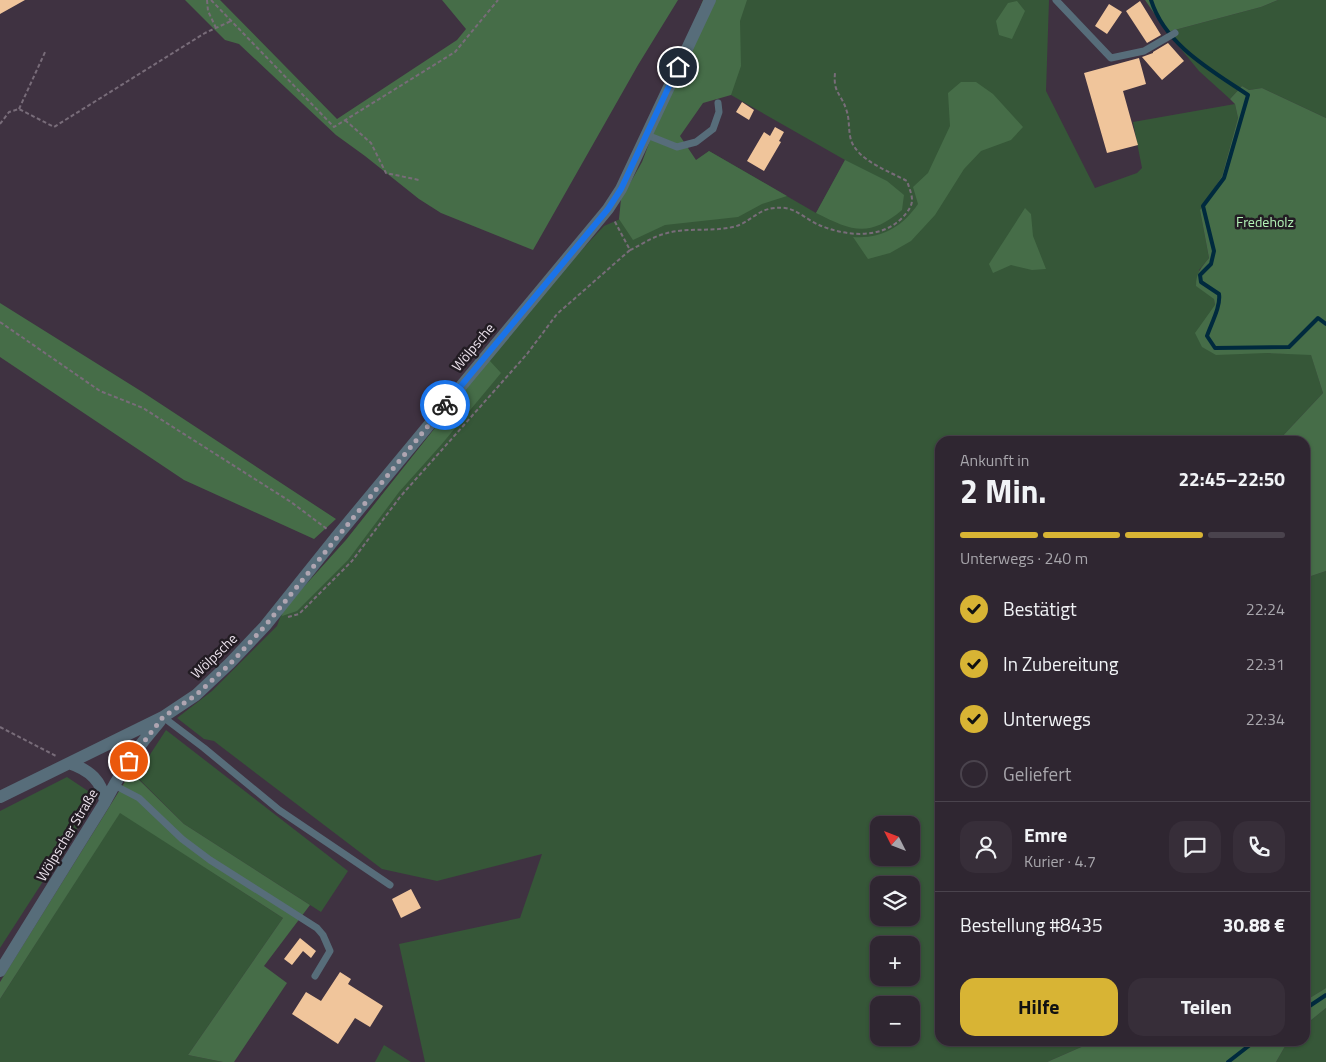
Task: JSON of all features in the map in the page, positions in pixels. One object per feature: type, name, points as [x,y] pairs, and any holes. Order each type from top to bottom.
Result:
[{"type":"street","name":"Wölpsche","points":[[163,717],[196,695],[230,664],[265,626],[337,536],[608,209],[621,189],[710,0]]},
{"type":"street","points":[[0,797],[163,717]]},
{"type":"street","name":"Wölpscher Straße","points":[[0,971],[114,785],[140,745],[163,717]]},
{"type":"street","points":[[70,763],[85,770],[98,781],[105,802]]},
{"type":"lane","points":[[1056,0],[1111,58],[1144,51],[1174,33]]},
{"type":"lane","points":[[646,135],[677,147],[696,142],[713,129],[719,112],[718,103]]},
{"type":"lane","points":[[163,717],[279,810],[390,885]]},
{"type":"lane","points":[[114,785],[139,798],[182,839],[210,860],[316,928],[323,936],[330,951],[315,976]]},
{"type":"path","points":[[207,0],[208,11],[216,28]]},
{"type":"path","points":[[211,0],[334,127],[455,52],[498,0]]},
{"type":"path","points":[[0,124],[9,112],[19,109],[54,127],[216,28],[231,21]]},
{"type":"path","points":[[19,109],[46,50]]},
{"type":"path","points":[[265,626],[298,614],[352,561],[400,496],[527,354],[557,314],[630,250],[665,234],[734,227],[762,210],[786,208],[820,225],[843,232],[864,234],[882,231],[900,220],[911,208],[913,198],[907,181],[866,159],[856,150],[850,138],[850,122],[846,106],[836,93],[834,84],[835,73]]},
{"type":"path","points":[[345,120],[371,143],[386,173],[419,180]]},
{"type":"path","points":[[608,209],[630,250]]},
{"type":"path","points":[[0,322],[100,391],[142,408],[291,502],[337,536]]},
{"type":"path","points":[[0,727],[70,763]]},
{"type":"green space","points":[[185,0],[220,0],[337,119],[457,40],[466,29],[442,0],[678,0],[638,65],[533,250],[441,213],[419,199],[336,135],[239,44],[225,40]]},
{"type":"green space","points":[[703,0],[747,0],[740,21],[741,66],[731,95],[703,103],[680,136],[696,160],[709,151],[787,196],[762,204],[738,217],[665,225],[633,240],[619,219],[621,199],[642,162]]},
{"type":"green space","points":[[734,0],[1049,0],[1046,91],[1095,188],[1137,173],[1142,168],[1133,122],[1235,104],[1238,118],[1222,176],[1200,210],[1209,258],[1199,270],[1214,299],[1215,305],[1266,353],[1311,354],[1323,393],[1283,436],[935,436],[935,1046],[1084,1046],[1047,1062],[425,1062],[399,944],[520,918],[542,854],[437,881],[382,869],[214,741],[204,739],[177,718],[212,691],[277,626],[283,610],[346,540],[489,360],[575,257],[604,226],[620,219],[709,151],[816,213],[845,160],[731,95],[726,71]]},
{"type":"green space","points":[[1145,0],[1278,0],[1261,7],[1167,32]]},
{"type":"green space","points":[[1278,0],[1326,0],[1326,118],[1262,88],[1249,90],[1242,86],[1230,99],[1199,71],[1167,32],[1261,7]]},
{"type":"green space","points":[[1017,1],[1025,11],[1012,39],[999,35],[996,21],[1008,3]]},
{"type":"green space","points":[[961,82],[976,82],[993,94],[1023,127],[1011,140],[981,151],[964,169],[935,215],[911,241],[890,253],[868,259],[853,237],[873,236],[890,230],[905,219],[918,204],[913,187],[928,173],[950,126],[948,93]]},
{"type":"green space","name":"Fredeholz","points":[[1242,86],[1249,90],[1262,88],[1326,118],[1326,571],[1310,576],[1310,436],[1283,436],[1323,393],[1311,355],[1266,353],[1216,355],[1202,347],[1195,333],[1215,305],[1214,299],[1196,286],[1198,274],[1209,258],[1200,210],[1222,176],[1238,118],[1235,104],[1230,99]]},
{"type":"green space","points":[[845,160],[887,181],[904,195],[902,210],[880,225],[860,229],[840,224],[816,213]]},
{"type":"green space","points":[[1025,208],[1031,214],[1033,236],[1046,269],[1032,270],[1011,265],[993,273],[989,264]]},
{"type":"green space","points":[[0,303],[144,393],[336,519],[314,539],[184,480],[0,357]]},
{"type":"green space","points":[[489,360],[501,373],[399,492],[348,560],[297,611],[282,616],[283,610],[346,540]]},
{"type":"green space","points":[[1326,571],[1326,988],[1310,998],[1310,576]]},
{"type":"green space","points":[[166,730],[348,871],[321,912],[184,824],[136,776]]},
{"type":"green space","points":[[131,772],[184,824],[310,905],[264,966],[287,983],[234,1062],[223,1062],[188,1055],[283,918],[120,813],[0,999],[0,982]]},
{"type":"green space","points":[[67,777],[91,793],[91,807],[0,948],[0,811]]},
{"type":"green space","points":[[120,812],[283,918],[188,1055],[223,1062],[0,1062],[0,999]]},
{"type":"green space","points":[[1326,988],[1326,1008],[1310,1021],[1310,998]]},
{"type":"green space","points":[[1326,1008],[1326,1062],[1276,1062],[1285,1046],[1310,1046],[1310,1021]]},
{"type":"green space","points":[[384,1045],[411,1062],[375,1062]]},
{"type":"green space","points":[[1084,1046],[1285,1046],[1276,1062],[1047,1062]]},
{"type":"building","points":[[0,0],[25,0],[0,14]]},
{"type":"building","points":[[1140,1],[1161,35],[1147,43],[1126,11]]},
{"type":"building","points":[[1109,4],[1122,12],[1107,34],[1095,26]]},
{"type":"building","points":[[1168,43],[1184,61],[1162,80],[1142,57],[1153,53]]},
{"type":"building","points":[[1139,58],[1146,84],[1123,91],[1138,145],[1107,153],[1084,73]]},
{"type":"building","points":[[742,102],[754,110],[749,120],[736,112]]},
{"type":"building","points":[[775,127],[784,132],[779,141],[781,142],[764,171],[747,161],[764,132],[770,136]]},
{"type":"building","points":[[411,889],[421,908],[401,918],[392,899]]},
{"type":"building","points":[[300,938],[316,951],[311,958],[303,951],[292,965],[284,959]]},
{"type":"building","points":[[340,972],[351,979],[348,984],[383,1006],[370,1027],[355,1018],[338,1044],[292,1014],[306,992],[321,1001]]},
{"type":"waterway","points":[[1151,0],[1158,16],[1178,43],[1205,66],[1248,95],[1224,178],[1203,206],[1214,251],[1211,264],[1200,275],[1201,282],[1219,294],[1217,309],[1207,336],[1215,348],[1289,347],[1318,318],[1326,324]]},
{"type":"waterway","points":[[1310,1006],[1326,995]]},
{"type":"waterway","points":[[1228,1062],[1249,1046]]},
{"type":"way so far","points":[[129,761],[163,717],[196,695],[230,664],[265,626],[445,405]]},
{"type":"route","points":[[445,405],[608,209],[621,189],[678,67]]}]
